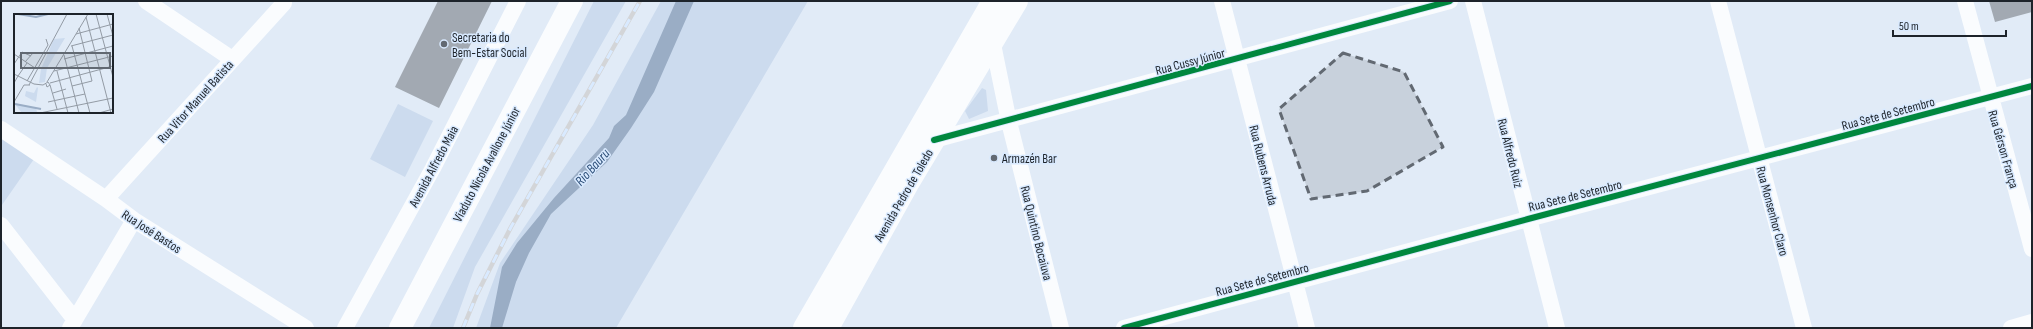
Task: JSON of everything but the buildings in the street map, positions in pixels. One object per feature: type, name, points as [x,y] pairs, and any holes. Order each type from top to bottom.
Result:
[{"type":"main road","name":"Viaduto Nicola Avallone Júnior","points":[[400,328],[572,1]]},
{"type":"main road","name":"Avenida Pedro de Toledo","points":[[815,325],[901,177],[993,1]]},
{"type":"main road","name":"Avenida Pedro de Toledo","points":[[901,177],[934,140],[993,44],[1017,1]]},
{"type":"street","points":[[146,1],[232,60]]},
{"type":"street","name":"Avenida Alfredo Maia","points":[[345,328],[433,168],[518,1]]},
{"type":"street","name":"Rua Rubens Arruda","points":[[1222,1],[1307,328]]},
{"type":"street","name":"Rua Cussy Júnior","points":[[934,140],[1009,122],[1450,1]]},
{"type":"street","name":"Rua Alfredo Ruiz","points":[[1473,1],[1557,328]]},
{"type":"street","name":"Rua Monsenhor Claro","points":[[1718,1],[1804,328]]},
{"type":"street","name":"Rua Gérson França","points":[[1965,1],[2032,249]]},
{"type":"street","name":"Rua Vitor Manuel Batista","points":[[106,199],[284,3]]},
{"type":"street","name":"Rua Quintino Bocaiuva","points":[[993,44],[1009,122],[1061,328]]},
{"type":"street","name":"Rua Sete de Setembro","points":[[1124,328],[1528,218],[1759,159],[2032,86]]},
{"type":"street","name":"Rua José Bastos","points":[[1,130],[106,199],[134,220],[306,328]]},
{"type":"street","points":[[1,225],[72,324],[134,220]]},
{"type":"street","points":[[2011,328],[2032,322]]},
{"type":"highlighted area","points":[[1343,53],[1404,72],[1443,147],[1367,191],[1311,199],[1279,109]]},
{"type":"shaded area","points":[[594,1],[626,1],[475,267],[453,328],[429,328]]},
{"type":"shaded area","points":[[661,1],[808,1],[616,328],[476,328],[500,263],[593,125]]},
{"type":"shaded area","points":[[982,88],[986,90],[988,111],[969,119],[965,111]]},
{"type":"shaded area","points":[[398,104],[433,121],[405,177],[370,159]]},
{"type":"shaded area","points":[[1,137],[34,159],[2,205],[1,205]]},
{"type":"water","name":"Rio Bauru","points":[[676,1],[694,1],[654,92],[607,162],[551,214],[529,253],[516,282],[502,328],[490,328],[502,267],[517,243],[554,198],[609,138],[614,126],[626,115]]},
{"type":"railway","points":[[463,328],[477,294],[511,227],[640,1]]},
{"type":"cycle path","points":[[934,140],[1450,1]]},
{"type":"cycle path","points":[[1124,328],[1528,219],[2032,86]]},
{"type":"place","name":"Secretaria do Bem-Estar Social","points":[[444,44]]},
{"type":"place","name":"Armazén Bar","points":[[994,158]]}]
